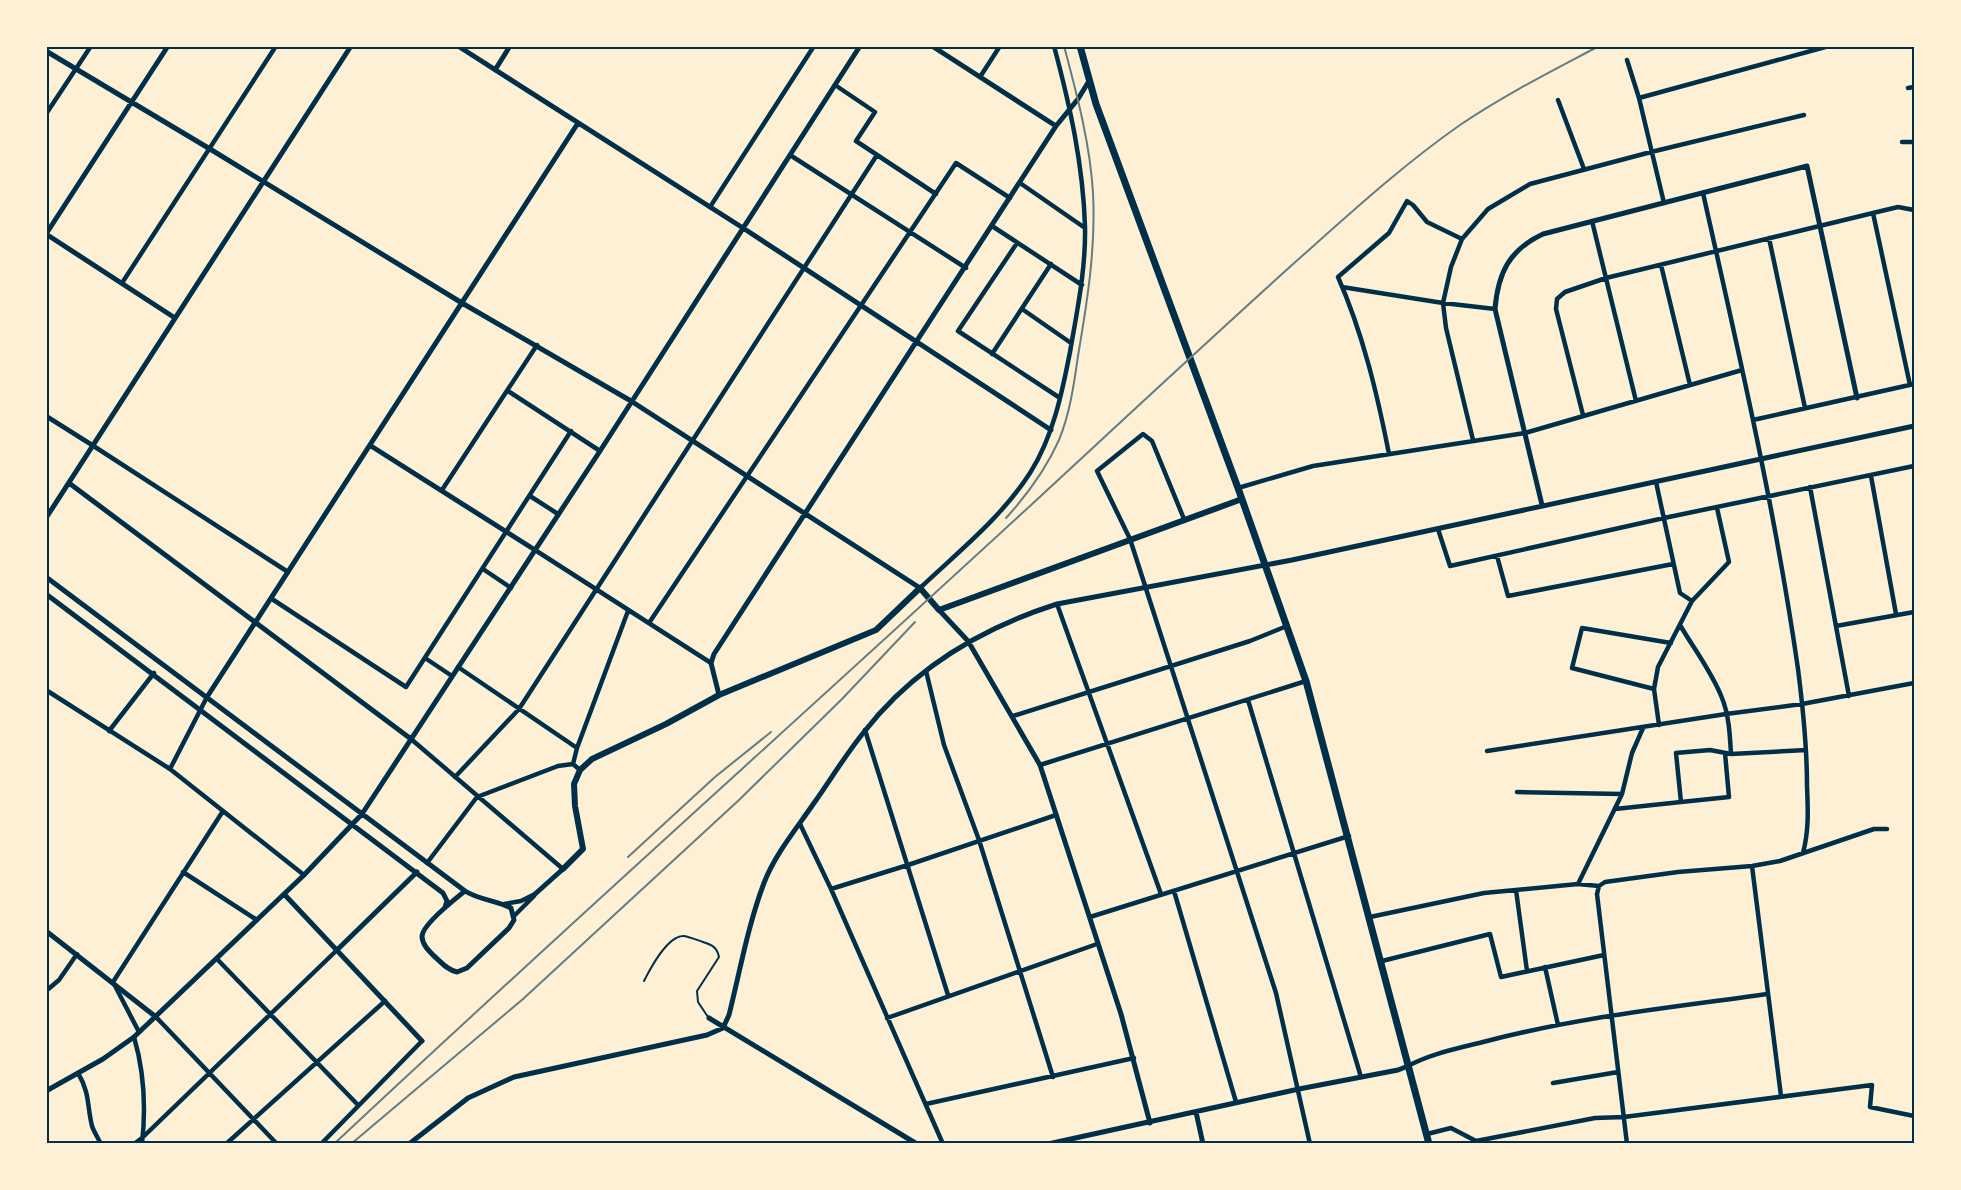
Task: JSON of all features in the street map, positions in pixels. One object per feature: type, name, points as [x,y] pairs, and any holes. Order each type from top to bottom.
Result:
[{"type":"main road","points":[[1080,46],[1089,81],[1306,681],[1430,1143]]},
{"type":"main road","points":[[563,869],[583,849],[574,794],[576,778],[580,770],[592,759],[666,724],[719,695],[876,630],[920,588],[939,610],[1242,499]]},
{"type":"street","points":[[46,114],[91,46]]},
{"type":"street","points":[[168,46],[46,234],[175,318]]},
{"type":"street","points":[[122,283],[276,46]]},
{"type":"street","points":[[46,518],[351,46]]},
{"type":"street","points":[[458,46],[806,268],[1051,430]]},
{"type":"street","points":[[495,70],[510,46]]},
{"type":"street","points":[[710,207],[814,46]]},
{"type":"street","points":[[46,1091],[103,1059],[137,1035],[304,875],[362,814],[600,451],[860,46]]},
{"type":"street","points":[[980,77],[1000,46]]},
{"type":"street","points":[[46,51],[462,303],[631,400],[920,588],[983,529],[1029,474],[1051,430],[1060,398],[1082,285],[1085,228],[1077,141],[1054,46]]},
{"type":"street","points":[[1639,98],[1830,46]]},
{"type":"street","points":[[933,47],[1056,126]]},
{"type":"street","points":[[1627,60],[1639,98],[1664,203]]},
{"type":"street","points":[[719,695],[711,663],[714,654],[1056,126],[1089,81]]},
{"type":"street","points":[[835,85],[875,112],[856,141],[936,194]]},
{"type":"street","points":[[1908,88],[1914,87]]},
{"type":"street","points":[[1558,100],[1584,169]]},
{"type":"street","points":[[1473,440],[1446,328],[1443,303],[1450,267],[1462,239],[1488,209],[1520,188],[1584,169],[1804,115]]},
{"type":"street","points":[[170,769],[207,698],[578,123]]},
{"type":"street","points":[[1902,142],[1914,142]]},
{"type":"street","points":[[790,155],[966,268]]},
{"type":"street","points":[[455,777],[519,708],[806,268],[877,155]]},
{"type":"street","points":[[649,624],[956,163],[1010,198]]},
{"type":"street","points":[[1542,505],[1495,309],[1498,283],[1502,272],[1515,253],[1543,234],[1806,166],[1857,398]]},
{"type":"street","points":[[1020,183],[1085,228]]},
{"type":"street","points":[[1703,193],[1769,496],[1792,631],[1806,750],[1808,833],[1803,853]]},
{"type":"street","points":[[1389,454],[1375,384],[1338,277],[1389,233],[1407,201],[1427,222],[1462,239]]},
{"type":"street","points":[[1583,415],[1556,309],[1557,299],[1565,292],[1605,278],[1819,225],[1898,207],[1914,210]]},
{"type":"street","points":[[1753,420],[1912,385],[1873,213]]},
{"type":"street","points":[[1592,221],[1636,401]]},
{"type":"street","points":[[992,226],[1082,285]]},
{"type":"street","points":[[1768,238],[1805,408]]},
{"type":"street","points":[[1017,243],[958,331],[1060,398]]},
{"type":"street","points":[[992,354],[1051,264]]},
{"type":"street","points":[[1661,265],[1690,385]]},
{"type":"street","points":[[1342,287],[1495,309]]},
{"type":"street","points":[[1022,309],[1071,343]]},
{"type":"street","points":[[442,490],[537,345]]},
{"type":"street","points":[[1238,488],[1313,466],[1525,433],[1742,370]]},
{"type":"street","points":[[508,391],[600,451]]},
{"type":"street","points":[[46,416],[288,572]]},
{"type":"street","points":[[409,1143],[468,1098],[514,1077],[697,1037],[723,1028],[729,1014],[764,883],[776,859],[865,730],[896,696],[968,641],[1026,614],[1057,604],[1265,565],[1914,426]]},
{"type":"street","points":[[272,599],[406,687],[571,431]]},
{"type":"street","points":[[1184,519],[1152,441],[1143,434],[1097,471],[1130,539],[1276,993],[1310,1143]]},
{"type":"street","points":[[371,446],[711,663]]},
{"type":"street","points":[[1438,529],[1450,566],[1664,518],[1914,466]]},
{"type":"street","points":[[1870,476],[1896,614]]},
{"type":"street","points":[[1656,482],[1680,593],[1692,601]]},
{"type":"street","points":[[69,483],[411,740],[563,869],[514,915],[509,928],[468,968],[457,972],[446,968],[428,950],[422,937],[425,928],[465,891]]},
{"type":"street","points":[[1810,487],[1849,696]]},
{"type":"street","points":[[530,496],[558,513]]},
{"type":"street","points":[[1660,725],[1654,688],[1658,667],[1692,601],[1728,562],[1717,508]]},
{"type":"street","points":[[1497,556],[1508,597],[1673,564]]},
{"type":"street","points":[[483,569],[511,588]]},
{"type":"street","points":[[46,577],[465,891],[484,900],[504,904],[511,908],[514,915]]},
{"type":"street","points":[[46,594],[417,872],[443,893],[447,901],[444,909]]},
{"type":"street","points":[[1057,604],[1161,894]]},
{"type":"street","points":[[939,610],[968,641],[1040,765],[1134,1059],[1150,1123]]},
{"type":"street","points":[[573,764],[628,611]]},
{"type":"street","points":[[1836,626],[1914,612]]},
{"type":"street","points":[[1614,809],[1729,797],[1726,714],[1722,699],[1709,672],[1680,625]]},
{"type":"street","points":[[1013,716],[1250,641],[1287,626]]},
{"type":"street","points":[[1654,688],[1572,668],[1582,628],[1671,643]]},
{"type":"street","points":[[424,658],[452,676]]},
{"type":"street","points":[[458,667],[577,748]]},
{"type":"street","points":[[926,671],[944,746],[979,840],[1022,970],[1053,1077]]},
{"type":"street","points":[[110,731],[154,673]]},
{"type":"street","points":[[1040,765],[1306,681]]},
{"type":"street","points":[[1486,752],[1802,704],[1914,683]]},
{"type":"street","points":[[46,690],[170,769],[304,875]]},
{"type":"street","points":[[1248,700],[1361,1077]]},
{"type":"street","points":[[1578,884],[1622,794],[1632,753],[1643,728]]},
{"type":"street","points":[[865,730],[948,995]]},
{"type":"street","points":[[1681,802],[1676,753],[1710,750],[1728,753],[1806,750]]},
{"type":"street","points":[[427,863],[477,797],[558,766],[573,764],[580,770]]},
{"type":"street","points":[[1516,792],[1622,794]]},
{"type":"street","points":[[113,982],[223,811]]},
{"type":"street","points":[[831,889],[1056,815]]},
{"type":"street","points":[[800,824],[943,1143]]},
{"type":"street","points":[[1370,917],[1484,892],[1578,884],[1599,886],[1605,882],[1678,872],[1752,866],[1780,861],[1874,829],[1887,829]]},
{"type":"street","points":[[1090,917],[1348,836]]},
{"type":"street","points":[[1752,866],[1781,1096]]},
{"type":"street","points":[[183,872],[257,920]]},
{"type":"street","points":[[134,1143],[142,1141],[270,1013],[417,872]]},
{"type":"street","points":[[1599,886],[1597,894],[1610,1015],[1627,1143]]},
{"type":"street","points":[[1516,890],[1527,971]]},
{"type":"street","points":[[1174,891],[1236,1102]]},
{"type":"street","points":[[284,894],[422,1041],[321,1143]]},
{"type":"street","points":[[504,904],[521,901],[535,894]]},
{"type":"street","points":[[46,932],[156,1017],[277,1143]]},
{"type":"street","points":[[1382,961],[1490,934],[1501,977],[1604,955]]},
{"type":"street","points":[[887,1018],[1097,944]]},
{"type":"street","points":[[46,991],[59,980],[76,954]]},
{"type":"street","points":[[217,959],[358,1105]]},
{"type":"street","points":[[1545,967],[1558,1025]]},
{"type":"street","points":[[113,982],[137,1035],[143,1095],[142,1141]]},
{"type":"street","points":[[1048,1143],[1398,1070],[1440,1053],[1512,1034],[1610,1015],[1768,994]]},
{"type":"street","points":[[226,1143],[385,1001]]},
{"type":"street","points":[[709,1018],[917,1143]]},
{"type":"street","points":[[926,1104],[1134,1059]]},
{"type":"street","points":[[1553,1083],[1618,1072]]},
{"type":"street","points":[[78,1073],[84,1082],[90,1102],[93,1129],[101,1143]]},
{"type":"street","points":[[1427,1134],[1450,1128],[1476,1141],[1595,1118],[1624,1117],[1872,1085],[1870,1107],[1914,1116]]},
{"type":"street","points":[[1196,1112],[1203,1143]]},
{"type":"lane","points":[[644,981],[658,957],[676,938],[684,936],[712,945],[716,948],[719,957],[697,992],[698,1002],[709,1018]]},
{"type":"railway","points":[[1006,518],[1029,491],[1042,471],[1063,430],[1069,409],[1085,316],[1093,234],[1093,193],[1082,119],[1064,46]]},
{"type":"railway","points":[[334,1144],[1353,211],[1416,158],[1460,125],[1511,93],[1599,46]]},
{"type":"railway","points":[[351,1144],[523,999],[739,800],[842,699],[915,622]]},
{"type":"railway","points":[[628,857],[715,777],[771,732]]}]
